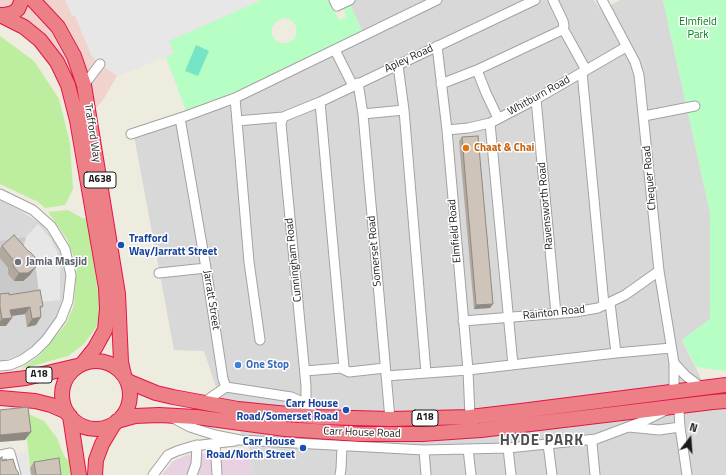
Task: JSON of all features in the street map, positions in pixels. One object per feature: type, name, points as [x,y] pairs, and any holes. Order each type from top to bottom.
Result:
[{"type":"highway","name":"Trafford Way","points":[[0,15],[12,13],[18,9],[22,0]]},
{"type":"highway","name":"Trafford Way","points":[[33,0],[58,27],[74,56],[84,85],[118,294],[121,362],[126,378]]},
{"type":"highway","name":"Trafford Way","points":[[0,15],[24,27],[40,40],[57,62],[68,85],[77,120],[106,288],[107,309],[105,330],[95,348],[80,365]]},
{"type":"highway","points":[[79,475],[68,414],[62,399],[63,387],[67,376],[80,365],[91,361],[101,361],[114,366],[126,378],[130,390],[129,404],[124,414],[116,422],[102,444],[96,460],[95,475]]},
{"type":"highway","name":"A18","points":[[0,381],[26,378],[80,365]]},
{"type":"highway","name":"Carr House Road","points":[[126,378],[156,393],[203,403],[275,414],[390,419],[470,417],[726,385]]},
{"type":"highway","name":"A18","points":[[0,398],[35,401],[51,405],[68,414]]},
{"type":"highway","name":"Carr House Road","points":[[116,422],[135,416],[169,415],[196,417],[284,429],[359,434],[422,434],[481,430],[726,401]]},
{"type":"highway","points":[[68,414],[77,423],[85,426],[97,428],[108,427],[116,422]]},
{"type":"street","points":[[337,7],[350,0]]},
{"type":"street","points":[[131,134],[235,98],[437,0]]},
{"type":"street","name":"Apley Road","points":[[237,121],[283,117],[320,102],[535,0]]},
{"type":"street","points":[[441,84],[476,70],[562,30],[564,26],[563,20],[553,0]]},
{"type":"street","name":"Chequer Road","points":[[602,0],[635,62],[639,75],[659,271],[674,363],[674,391]]},
{"type":"street","points":[[562,30],[566,32],[584,71],[607,304],[616,353]]},
{"type":"street","name":"Elmfield Road","points":[[437,46],[447,130],[468,370],[470,417]]},
{"type":"street","name":"Whitburn Road","points":[[447,130],[468,128],[494,120],[536,99],[626,47]]},
{"type":"street","name":"Somerset Road","points":[[334,50],[356,85],[363,114],[390,419]]},
{"type":"street","points":[[84,85],[100,64]]},
{"type":"street","points":[[398,65],[404,110],[426,373]]},
{"type":"street","points":[[476,70],[486,93],[494,120],[508,318],[513,365]]},
{"type":"street","points":[[235,98],[249,262],[260,340]]},
{"type":"street","name":"Ravensworth Road","points":[[536,99],[556,314]]},
{"type":"street","points":[[320,102],[344,368]]},
{"type":"street","points":[[644,116],[695,106]]},
{"type":"street","points":[[363,114],[404,110]]},
{"type":"street","name":"Cunningham Road","points":[[283,117],[281,124],[305,370],[306,396],[304,404]]},
{"type":"street","name":"Jarratt Street","points":[[180,118],[206,268],[223,379],[226,387]]},
{"type":"street","points":[[0,194],[33,210],[51,226],[65,249],[71,275],[68,300],[61,319],[46,340],[35,351],[22,360],[10,365],[0,366]]},
{"type":"street","points":[[159,273],[206,268]]},
{"type":"street","name":"Rainton Road","points":[[463,321],[556,314],[587,310],[607,304],[625,295],[659,271]]},
{"type":"street","points":[[305,370],[344,368],[349,372],[426,373],[468,370],[671,348]]},
{"type":"street","points":[[674,363],[686,376],[702,388]]},
{"type":"street","points":[[203,403],[226,387],[291,397],[304,404],[318,417]]},
{"type":"street","points":[[169,415],[192,428],[215,435],[240,440],[424,450],[508,448],[589,440],[602,437],[628,427],[677,406],[687,475]]},
{"type":"street","points":[[628,427],[659,430],[680,427]]},
{"type":"street","points":[[187,448],[194,440],[192,428]]},
{"type":"street","points":[[154,475],[168,455],[198,445],[240,440]]},
{"type":"street","points":[[589,440],[592,443],[595,475]]},
{"type":"street","points":[[215,444],[217,474]]},
{"type":"street","points":[[548,444],[552,475]]},
{"type":"street","points":[[192,475],[196,464],[198,445]]},
{"type":"street","points":[[340,475],[342,446]]},
{"type":"street","points":[[508,448],[511,475]]},
{"type":"street","points":[[468,449],[471,475]]},
{"type":"street","points":[[424,450],[426,475]]},
{"type":"street","points":[[0,455],[10,453],[16,475]]},
{"type":"shaded area","points":[[0,0],[261,0],[225,16],[174,53],[117,76],[103,100],[87,118],[57,62],[0,14]]},
{"type":"shaded area","points":[[65,0],[259,1],[169,41],[174,53],[117,76],[97,62],[91,55],[75,16],[72,16]]},
{"type":"shaded area","points":[[348,0],[594,0],[601,11],[620,0],[663,0],[710,212],[710,319],[682,341],[713,402],[726,402],[726,475],[252,475],[250,450],[216,387],[204,351],[174,350],[134,136],[366,39]]},
{"type":"shaded area","points":[[0,198],[42,224],[55,241],[63,258],[66,275],[65,290],[60,308],[55,320],[41,340],[22,354],[0,362]]},
{"type":"shaded area","points":[[38,224],[50,238],[57,251],[60,266],[60,300],[40,302],[36,268],[23,249],[26,237]]},
{"type":"shaded area","points":[[26,237],[23,249],[36,268],[39,290],[0,297],[0,241]]},
{"type":"shaded area","points":[[250,450],[252,475],[162,475],[173,461],[187,455]]},
{"type":"shaded area","points":[[27,451],[31,475],[21,475],[15,453]]},
{"type":"green space","points":[[261,0],[329,0],[339,20],[346,17],[344,9],[350,4],[363,33],[237,91],[186,111],[166,57],[174,53],[169,41]],"holes":[[[283,18],[291,20],[296,26],[296,35],[294,39],[287,43],[280,43],[275,40],[272,35],[272,27],[277,21]]]},
{"type":"green space","name":"Elmfield Park","points":[[663,0],[726,0],[726,371],[696,367],[682,340],[710,319],[710,212]]},
{"type":"green space","points":[[0,36],[34,61],[59,99],[70,143],[73,189],[65,205],[45,208],[38,202],[0,184]]},
{"type":"green space","points":[[196,45],[209,51],[198,76],[185,71]]},
{"type":"green space","points":[[68,210],[82,218],[87,219],[101,311],[96,328],[84,344],[68,356],[21,369],[40,355],[66,324],[74,305],[77,265],[67,239],[48,212]]},
{"type":"green space","points":[[24,412],[44,421],[57,438],[64,456],[69,461],[72,475],[56,475],[30,467]]},
{"type":"building","points":[[478,136],[493,304],[476,305],[462,137]]},
{"type":"building","points":[[14,235],[37,259],[35,268],[28,273],[19,273],[13,266],[14,261],[2,246]]},
{"type":"building","points":[[40,290],[43,306],[40,307],[41,317],[32,319],[30,307],[10,310],[12,318],[2,319],[0,294],[9,293],[9,295]]},
{"type":"building","points":[[28,407],[31,432],[0,435],[0,410]]},
{"type":"building","points":[[2,457],[2,461],[13,459],[19,475],[0,475],[0,458]]},
{"type":"building","points":[[59,458],[61,475],[36,475],[34,462]]},
{"type":"place","name":"Chaat & Chai","points":[[466,148]]},
{"type":"place","name":"Trafford Way/Jarratt Street","points":[[121,245]]},
{"type":"place","name":"Jamia Masjid","points":[[18,262]]},
{"type":"place","name":"One Stop","points":[[238,365]]},
{"type":"place","name":"Carr House Road/Somerset Road","points":[[346,410]]},
{"type":"place","name":"Carr House Road/North Street","points":[[303,448]]},
{"type":"district","name":"HYDE PARK","points":[[542,441]]}]
